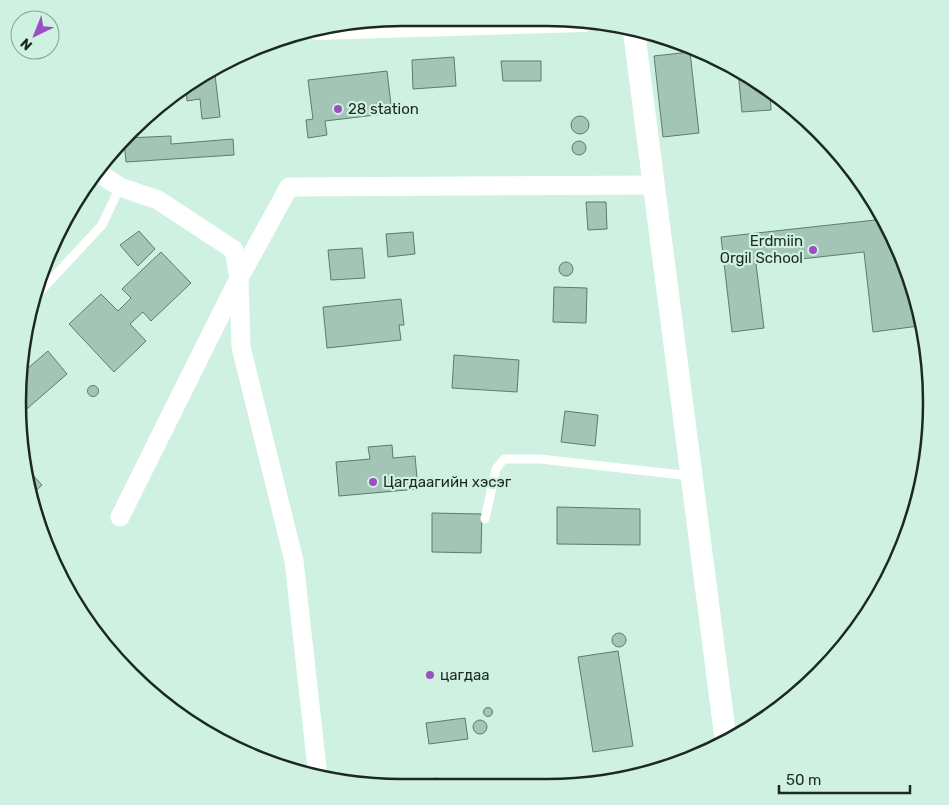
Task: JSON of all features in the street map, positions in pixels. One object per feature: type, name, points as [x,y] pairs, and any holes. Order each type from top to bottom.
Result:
[{"type":"street","points":[[385,27],[406,26]]},
{"type":"street","points":[[635,37],[725,734]]},
{"type":"street","points":[[102,175],[120,187],[158,200],[234,250],[240,278],[241,347],[294,561],[317,769]]},
{"type":"street","points":[[120,517],[240,278],[289,187],[654,185]]},
{"type":"lane","points":[[47,280],[102,225],[120,187]]},
{"type":"lane","points":[[485,519],[496,469],[504,459],[540,458],[691,476]]},
{"type":"building","points":[[684,53],[690,55],[699,133],[663,137],[654,56]]},
{"type":"building","points":[[454,57],[456,86],[413,89],[412,60]]},
{"type":"building","points":[[501,61],[541,61],[541,81],[503,81]]},
{"type":"building","points":[[387,71],[392,113],[325,121],[327,135],[308,138],[306,120],[313,119],[308,80]]},
{"type":"building","points":[[215,76],[220,117],[202,119],[200,99],[187,101],[187,95]]},
{"type":"building","points":[[739,79],[771,100],[771,110],[742,112]]},
{"type":"building","points":[[580,116],[586,119],[589,125],[586,131],[580,134],[574,131],[571,125],[574,119]]},
{"type":"building","points":[[171,136],[171,144],[233,139],[234,155],[126,162],[125,149],[135,138]]},
{"type":"building","points":[[576,141],[582,141],[586,148],[582,155],[576,155],[572,151],[572,145]]},
{"type":"building","points":[[586,202],[606,202],[607,229],[588,230]]},
{"type":"building","points":[[875,220],[903,282],[915,326],[873,332],[864,252],[756,264],[764,328],[732,332],[721,237]]},
{"type":"building","points":[[139,231],[155,249],[138,266],[120,245]]},
{"type":"building","points":[[413,232],[415,254],[388,257],[386,234]]},
{"type":"building","points":[[362,248],[365,278],[331,280],[328,250]]},
{"type":"building","points":[[161,252],[191,283],[151,321],[143,312],[130,324],[146,341],[114,372],[69,324],[101,294],[118,311],[131,298],[122,289]]},
{"type":"building","points":[[566,262],[571,264],[573,269],[571,274],[566,276],[561,274],[559,269],[561,264]]},
{"type":"building","points":[[554,287],[587,288],[586,323],[553,322]]},
{"type":"building","points":[[401,299],[404,325],[399,325],[401,340],[327,348],[323,307]]},
{"type":"building","points":[[48,351],[67,374],[26,409],[26,402],[28,368]]},
{"type":"building","points":[[454,355],[519,360],[517,392],[452,388]]},
{"type":"building","points":[[91,386],[95,386],[98,391],[97,395],[91,396],[88,393],[88,389]]},
{"type":"building","points":[[565,411],[598,415],[595,446],[561,442]]},
{"type":"building","points":[[392,445],[393,458],[415,456],[418,489],[339,496],[336,462],[370,459],[368,447]]},
{"type":"building","points":[[33,475],[42,485],[36,490]]},
{"type":"building","points":[[557,507],[640,509],[640,545],[557,544]]},
{"type":"building","points":[[432,513],[482,514],[481,553],[432,552]]},
{"type":"building","points":[[616,633],[622,633],[626,640],[622,647],[616,647],[612,643],[612,637]]},
{"type":"building","points":[[618,651],[633,746],[593,752],[578,657]]},
{"type":"building","points":[[488,707],[493,712],[488,717],[483,712]]},
{"type":"building","points":[[465,718],[468,739],[429,744],[426,723]]},
{"type":"building","points":[[477,720],[483,720],[487,727],[483,734],[477,734],[473,730],[473,724]]},
{"type":"place","name":"28 station","points":[[338,109]]},
{"type":"place","name":"Erdmiin Orgil School","points":[[813,250]]},
{"type":"place","name":"Цагдаагийн хэсэг","points":[[373,482]]},
{"type":"place","name":"цагдаа","points":[[430,675]]}]
